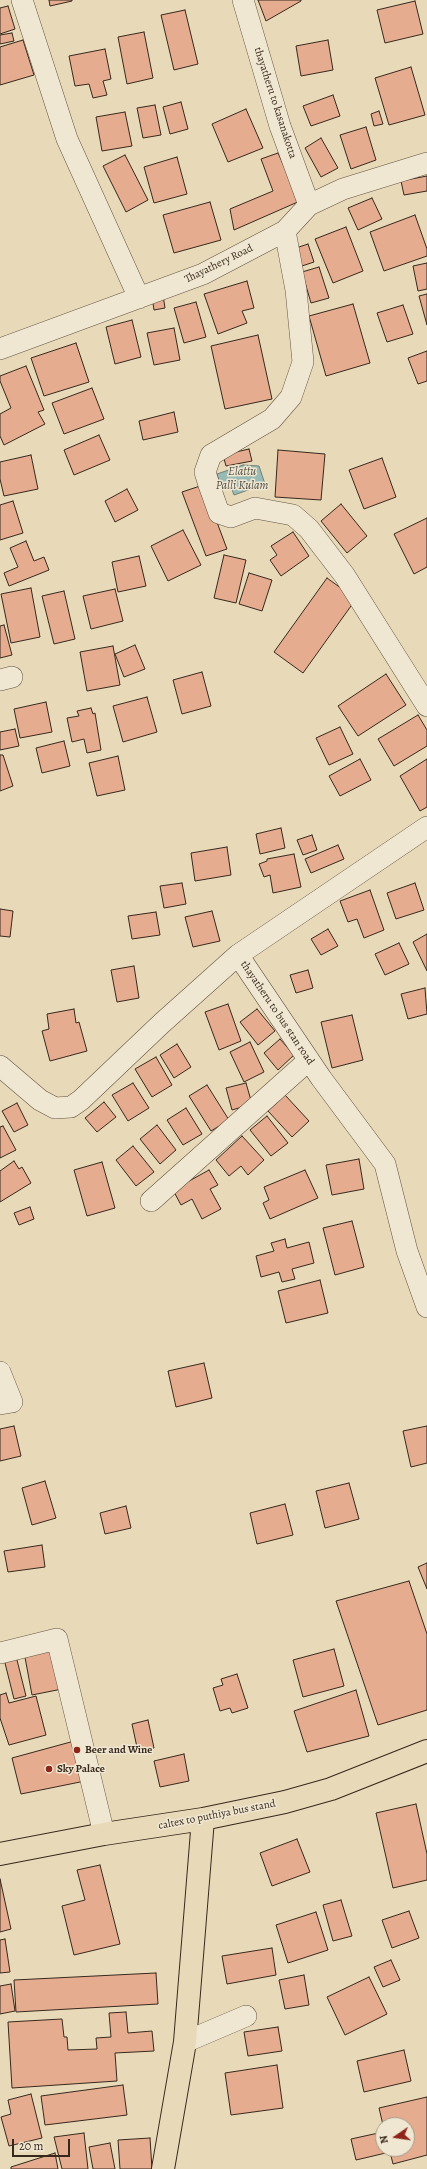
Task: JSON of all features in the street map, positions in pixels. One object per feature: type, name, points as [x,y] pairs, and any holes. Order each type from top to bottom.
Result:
[{"type":"main road","name":"caltex to puthiya bus stand","points":[[0,1854],[104,1834],[203,1819],[331,1789],[427,1751]]},
{"type":"main road","points":[[163,2169],[185,2042],[203,1819]]},
{"type":"street","points":[[22,0],[67,139],[139,298]]},
{"type":"street","name":"thayatheru to kasanakotta","points":[[243,0],[280,126],[309,206]]},
{"type":"street","name":"Thayathery Road","points":[[0,349],[203,274],[285,231],[309,206],[343,189],[427,163]]},
{"type":"street","points":[[285,231],[296,290],[303,362],[291,397],[272,419],[211,455],[205,472],[219,513],[231,517],[255,508],[263,509],[293,515],[309,529],[345,576],[427,706]]},
{"type":"street","points":[[238,955],[427,827]]},
{"type":"street","name":"thayatheru to bus stan road","points":[[0,1066],[40,1100],[55,1108],[71,1107],[86,1096],[162,1023],[238,955],[384,1164],[407,1251],[427,1307]]},
{"type":"street","points":[[151,1202],[310,1060]]},
{"type":"street","points":[[0,1372],[12,1402],[0,1404]]},
{"type":"street","points":[[0,1653],[57,1639],[104,1834]]},
{"type":"street","points":[[185,2042],[246,2016]]},
{"type":"water","name":"Elattu Palli Kulam","points":[[243,465],[259,466],[265,484],[234,495],[230,484],[221,487],[217,474]]},
{"type":"building","points":[[49,0],[72,0],[72,1],[50,6]]},
{"type":"building","points":[[258,0],[301,0],[301,1],[266,21]]},
{"type":"building","points":[[415,1],[423,34],[385,43],[377,10]]},
{"type":"building","points":[[8,6],[15,29],[0,34],[0,8]]},
{"type":"building","points":[[185,10],[198,64],[174,70],[161,15]]},
{"type":"building","points":[[144,32],[153,78],[127,84],[118,37]]},
{"type":"building","points":[[12,33],[14,41],[0,44],[0,35]]},
{"type":"building","points":[[23,40],[34,75],[0,85],[0,47]]},
{"type":"building","points":[[328,40],[333,70],[301,76],[296,46]]},
{"type":"building","points":[[105,49],[111,79],[103,81],[107,95],[93,98],[89,84],[75,86],[69,56]]},
{"type":"building","points":[[411,67],[425,115],[389,125],[375,78]]},
{"type":"building","points":[[333,95],[340,116],[311,126],[303,106]]},
{"type":"building","points":[[181,102],[188,129],[170,134],[163,107]]},
{"type":"building","points":[[155,105],[161,135],[143,138],[137,108]]},
{"type":"building","points":[[246,109],[263,148],[228,162],[212,124]]},
{"type":"building","points":[[379,111],[383,124],[374,126],[371,114]]},
{"type":"building","points":[[125,112],[132,146],[102,151],[96,117]]},
{"type":"building","points":[[366,127],[376,160],[351,169],[340,135]]},
{"type":"building","points":[[321,138],[338,168],[321,177],[305,148]]},
{"type":"building","points":[[278,153],[300,201],[234,230],[230,209],[273,191],[261,159]]},
{"type":"building","points":[[125,155],[148,200],[126,212],[103,166]]},
{"type":"building","points":[[177,157],[187,194],[154,203],[144,167]]},
{"type":"building","points":[[427,176],[427,191],[404,195],[401,181]]},
{"type":"building","points":[[372,198],[382,219],[358,230],[348,208]]},
{"type":"building","points":[[210,202],[221,240],[174,253],[163,215]]},
{"type":"building","points":[[415,215],[427,249],[427,256],[384,271],[370,232]]},
{"type":"building","points":[[346,227],[363,271],[333,283],[315,239]]},
{"type":"building","points":[[308,244],[314,262],[302,266],[296,248]]},
{"type":"building","points":[[427,263],[427,289],[418,291],[413,266]]},
{"type":"building","points":[[319,267],[329,298],[311,303],[302,272]]},
{"type":"building","points":[[247,281],[254,308],[242,311],[247,323],[218,334],[204,294]]},
{"type":"building","points":[[427,294],[427,325],[419,296]]},
{"type":"building","points":[[163,295],[165,308],[154,310],[152,297]]},
{"type":"building","points":[[196,302],[206,337],[184,343],[174,308]]},
{"type":"building","points":[[353,304],[370,363],[326,376],[309,316]]},
{"type":"building","points":[[403,305],[413,334],[387,342],[377,313]]},
{"type":"building","points":[[132,320],[141,357],[115,364],[106,327]]},
{"type":"building","points":[[174,328],[180,360],[154,365],[147,333]]},
{"type":"building","points":[[258,335],[272,399],[225,409],[211,346]]},
{"type":"building","points":[[76,343],[89,382],[44,396],[31,358]]},
{"type":"building","points":[[427,351],[427,381],[418,384],[408,358]]},
{"type":"building","points":[[26,366],[44,410],[38,412],[45,424],[4,445],[0,436],[0,414],[11,408],[0,381],[0,376]]},
{"type":"building","points":[[92,388],[104,419],[64,434],[52,403]]},
{"type":"building","points":[[174,412],[178,432],[143,440],[139,421]]},
{"type":"building","points":[[99,435],[110,460],[74,475],[64,450]]},
{"type":"building","points":[[249,449],[252,461],[226,466],[223,455]]},
{"type":"building","points":[[278,450],[325,454],[321,500],[275,497]]},
{"type":"building","points":[[31,455],[38,489],[4,496],[0,479],[0,462]]},
{"type":"building","points":[[382,458],[396,497],[364,509],[349,470]]},
{"type":"building","points":[[203,485],[227,549],[206,556],[182,492]]},
{"type":"building","points":[[127,489],[138,510],[115,522],[105,501]]},
{"type":"building","points":[[13,501],[23,533],[0,540],[0,505]]},
{"type":"building","points":[[341,504],[367,536],[347,553],[321,521]]},
{"type":"building","points":[[427,518],[427,567],[414,574],[394,534]]},
{"type":"building","points":[[183,530],[201,565],[168,581],[151,546]]},
{"type":"building","points":[[293,532],[309,556],[281,576],[270,560],[277,555],[271,546]]},
{"type":"building","points":[[26,541],[34,561],[44,557],[49,570],[9,586],[4,573],[18,567],[10,548]]},
{"type":"building","points":[[224,555],[246,560],[236,603],[214,598]]},
{"type":"building","points":[[139,556],[146,586],[118,592],[112,562]]},
{"type":"building","points":[[249,573],[272,580],[262,611],[239,604]]},
{"type":"building","points":[[327,578],[356,599],[303,673],[274,652]]},
{"type":"building","points":[[31,588],[40,637],[11,643],[1,594]]},
{"type":"building","points":[[115,589],[123,621],[91,629],[83,596]]},
{"type":"building","points":[[64,591],[75,639],[54,644],[42,596]]},
{"type":"building","points":[[4,625],[12,655],[0,658],[0,626]]},
{"type":"building","points":[[135,645],[145,669],[124,677],[115,654]]},
{"type":"building","points":[[113,646],[120,685],[87,691],[80,652]]},
{"type":"building","points":[[202,672],[211,706],[182,714],[173,680]]},
{"type":"building","points":[[386,674],[406,705],[358,736],[338,706]]},
{"type":"building","points":[[147,697],[157,732],[123,742],[113,706]]},
{"type":"building","points":[[46,702],[52,732],[20,738],[14,709]]},
{"type":"building","points":[[91,708],[93,714],[95,713],[101,750],[87,753],[84,739],[72,742],[67,718],[79,716],[77,711]]},
{"type":"building","points":[[418,715],[427,730],[427,746],[394,766],[378,739]]},
{"type":"building","points":[[340,727],[353,754],[329,765],[316,738]]},
{"type":"building","points":[[15,729],[19,746],[0,750],[0,732]]},
{"type":"building","points":[[64,741],[70,766],[42,773],[36,748]]},
{"type":"building","points":[[0,755],[3,755],[13,786],[0,791]]},
{"type":"building","points":[[118,756],[125,790],[97,796],[89,763]]},
{"type":"building","points":[[360,759],[371,780],[340,796],[329,776]]},
{"type":"building","points":[[427,759],[427,807],[420,811],[400,776]]},
{"type":"building","points":[[281,828],[285,848],[260,854],[256,834]]},
{"type":"building","points":[[312,835],[317,850],[303,855],[297,840]]},
{"type":"building","points":[[338,845],[344,859],[311,873],[305,859]]},
{"type":"building","points":[[227,847],[231,875],[195,881],[191,853]]},
{"type":"building","points":[[294,854],[301,887],[273,893],[270,875],[264,877],[259,864],[267,861],[267,859]]},
{"type":"building","points":[[182,883],[186,904],[164,908],[160,886]]},
{"type":"building","points":[[415,883],[424,910],[396,919],[387,893]]},
{"type":"building","points":[[370,890],[384,930],[364,938],[357,919],[348,922],[340,901]]},
{"type":"building","points":[[0,909],[13,911],[10,937],[0,936]]},
{"type":"building","points":[[212,911],[220,941],[193,947],[185,917]]},
{"type":"building","points":[[156,912],[160,935],[132,939],[128,916]]},
{"type":"building","points":[[328,929],[338,946],[321,955],[311,939]]},
{"type":"building","points":[[427,934],[427,971],[413,942]]},
{"type":"building","points":[[399,943],[409,964],[385,975],[375,954]]},
{"type":"building","points":[[134,966],[139,998],[117,1002],[111,970]]},
{"type":"building","points":[[308,970],[313,988],[296,993],[290,975]]},
{"type":"building","points":[[425,988],[427,1014],[408,1019],[401,994]]},
{"type":"building","points":[[228,1004],[241,1041],[219,1050],[205,1012]]},
{"type":"building","points":[[74,1009],[76,1023],[79,1022],[87,1051],[50,1061],[42,1031],[49,1029],[47,1014]]},
{"type":"building","points":[[257,1009],[275,1031],[258,1045],[240,1022]]},
{"type":"building","points":[[352,1015],[363,1060],[332,1068],[321,1022]]},
{"type":"building","points":[[280,1039],[294,1055],[278,1070],[264,1053]]},
{"type":"building","points":[[250,1042],[264,1072],[244,1082],[230,1052]]},
{"type":"building","points":[[177,1044],[191,1067],[174,1078],[160,1055]]},
{"type":"building","points":[[156,1057],[172,1085],[152,1097],[135,1069]]},
{"type":"building","points":[[133,1083],[149,1108],[128,1121],[112,1095]]},
{"type":"building","points":[[246,1083],[252,1104],[232,1110],[226,1088]]},
{"type":"building","points":[[207,1085],[229,1120],[211,1131],[189,1096]]},
{"type":"building","points":[[285,1095],[309,1121],[292,1137],[268,1111]]},
{"type":"building","points":[[104,1102],[116,1117],[97,1132],[85,1118]]},
{"type":"building","points":[[17,1103],[28,1125],[14,1132],[2,1111]]},
{"type":"building","points":[[186,1108],[202,1134],[183,1145],[167,1120]]},
{"type":"building","points":[[267,1116],[288,1143],[271,1156],[250,1130]]},
{"type":"building","points":[[157,1125],[176,1150],[160,1164],[140,1139]]},
{"type":"building","points":[[3,1126],[16,1150],[0,1158],[0,1127]]},
{"type":"building","points":[[242,1136],[264,1160],[248,1175],[241,1166],[229,1176],[216,1160]]},
{"type":"building","points":[[133,1146],[154,1172],[136,1186],[116,1160]]},
{"type":"building","points":[[359,1159],[364,1189],[332,1195],[326,1165]]},
{"type":"building","points":[[14,1161],[19,1169],[22,1167],[31,1183],[0,1202],[0,1171]]},
{"type":"building","points":[[102,1162],[115,1208],[87,1216],[74,1170]]},
{"type":"building","points":[[209,1170],[218,1185],[210,1189],[221,1209],[202,1219],[192,1199],[181,1205],[173,1190]]},
{"type":"building","points":[[305,1170],[318,1198],[270,1219],[263,1203],[269,1200],[264,1187]]},
{"type":"building","points":[[30,1207],[34,1219],[19,1225],[14,1213]]},
{"type":"building","points":[[352,1221],[364,1267],[335,1275],[323,1228]]},
{"type":"building","points":[[285,1239],[287,1248],[309,1242],[314,1263],[292,1269],[295,1279],[282,1282],[279,1272],[261,1277],[256,1256],[274,1251],[271,1243]]},
{"type":"building","points":[[320,1280],[328,1313],[286,1323],[278,1291]]},
{"type":"building","points":[[204,1363],[212,1398],[176,1407],[168,1371]]},
{"type":"building","points":[[14,1426],[21,1456],[0,1461],[0,1429]]},
{"type":"building","points":[[427,1426],[427,1463],[411,1467],[403,1431]]},
{"type":"building","points":[[45,1481],[56,1518],[32,1525],[22,1488]]},
{"type":"building","points":[[349,1483],[359,1519],[325,1528],[316,1491]]},
{"type":"building","points":[[285,1504],[293,1535],[257,1544],[250,1513]]},
{"type":"building","points":[[126,1506],[131,1528],[105,1534],[100,1513]]},
{"type":"building","points":[[42,1545],[45,1567],[8,1572],[4,1551]]},
{"type":"building","points":[[427,1563],[427,1589],[418,1567]]},
{"type":"building","points":[[409,1581],[427,1634],[427,1710],[378,1725],[336,1601]]},
{"type":"building","points":[[54,1646],[62,1689],[32,1695],[24,1652]]},
{"type":"building","points":[[334,1649],[344,1686],[303,1697],[293,1660]]},
{"type":"building","points":[[15,1652],[26,1696],[14,1699],[3,1655]]},
{"type":"building","points":[[237,1674],[248,1708],[232,1713],[230,1708],[220,1711],[213,1688],[223,1685],[221,1679]]},
{"type":"building","points":[[356,1690],[369,1736],[307,1752],[294,1711]]},
{"type":"building","points":[[6,1693],[9,1703],[36,1696],[46,1735],[9,1745],[0,1718],[0,1695]]},
{"type":"building","points":[[148,1720],[154,1748],[138,1752],[132,1724]]},
{"type":"building","name":"Sky Palace","points":[[78,1740],[85,1781],[21,1794],[12,1758]]},
{"type":"building","points":[[184,1754],[189,1781],[160,1787],[154,1761]]},
{"type":"building","points":[[416,1804],[427,1854],[427,1880],[393,1888],[376,1813]]},
{"type":"building","points":[[297,1839],[310,1872],[272,1886],[260,1853]]},
{"type":"building","points":[[100,1865],[120,1944],[74,1955],[62,1906],[85,1900],[77,1870]]},
{"type":"building","points":[[0,1879],[11,1929],[0,1932]]},
{"type":"building","points":[[341,1900],[352,1936],[333,1941],[323,1905]]},
{"type":"building","points":[[409,1911],[419,1938],[392,1948],[382,1920]]},
{"type":"building","points":[[316,1912],[328,1950],[288,1963],[276,1925]]},
{"type":"building","points":[[5,1939],[10,1972],[0,1973],[0,1940]]},
{"type":"building","points":[[272,1948],[276,1975],[227,1984],[222,1956]]},
{"type":"building","points":[[391,1960],[400,1980],[383,1987],[374,1967]]},
{"type":"building","points":[[156,1973],[158,2004],[16,2012],[14,1980]]},
{"type":"building","points":[[304,1975],[309,2005],[285,2009],[279,1980]]},
{"type":"building","points":[[369,1977],[387,2014],[345,2035],[327,1997]]},
{"type":"building","points":[[11,1984],[15,2011],[0,2014],[0,1986]]},
{"type":"building","points":[[126,2012],[128,2033],[152,2031],[154,2051],[115,2053],[117,2081],[12,2088],[8,2022],[62,2019],[64,2037],[67,2037],[68,2050],[97,2049],[96,2038],[111,2037],[109,2013]]},
{"type":"building","points":[[278,2027],[282,2051],[248,2056],[244,2032]]},
{"type":"building","points":[[404,2050],[411,2081],[364,2092],[357,2061]]},
{"type":"building","points":[[277,2065],[283,2108],[231,2115],[225,2073]]},
{"type":"building","points":[[123,2085],[127,2115],[45,2125],[41,2096]]},
{"type":"building","points":[[31,2094],[42,2138],[9,2146],[1,2117],[11,2114],[8,2100]]},
{"type":"building","points":[[427,2097],[427,2155],[393,2164],[391,2157],[415,2157],[415,2117],[381,2117],[379,2108]]},
{"type":"building","points":[[84,2133],[88,2169],[62,2169],[54,2137]]},
{"type":"building","points":[[375,2134],[375,2156],[356,2160],[351,2139]]},
{"type":"building","points":[[150,2138],[152,2169],[120,2169],[118,2140]]},
{"type":"building","points":[[110,2143],[115,2169],[93,2169],[89,2147]]},
{"type":"building","points":[[55,2153],[58,2169],[11,2169],[11,2167]]},
{"type":"place","name":"Beer and Wine","points":[[77,1750]]},
{"type":"place","name":"Sky Palace","points":[[49,1769]]}]
